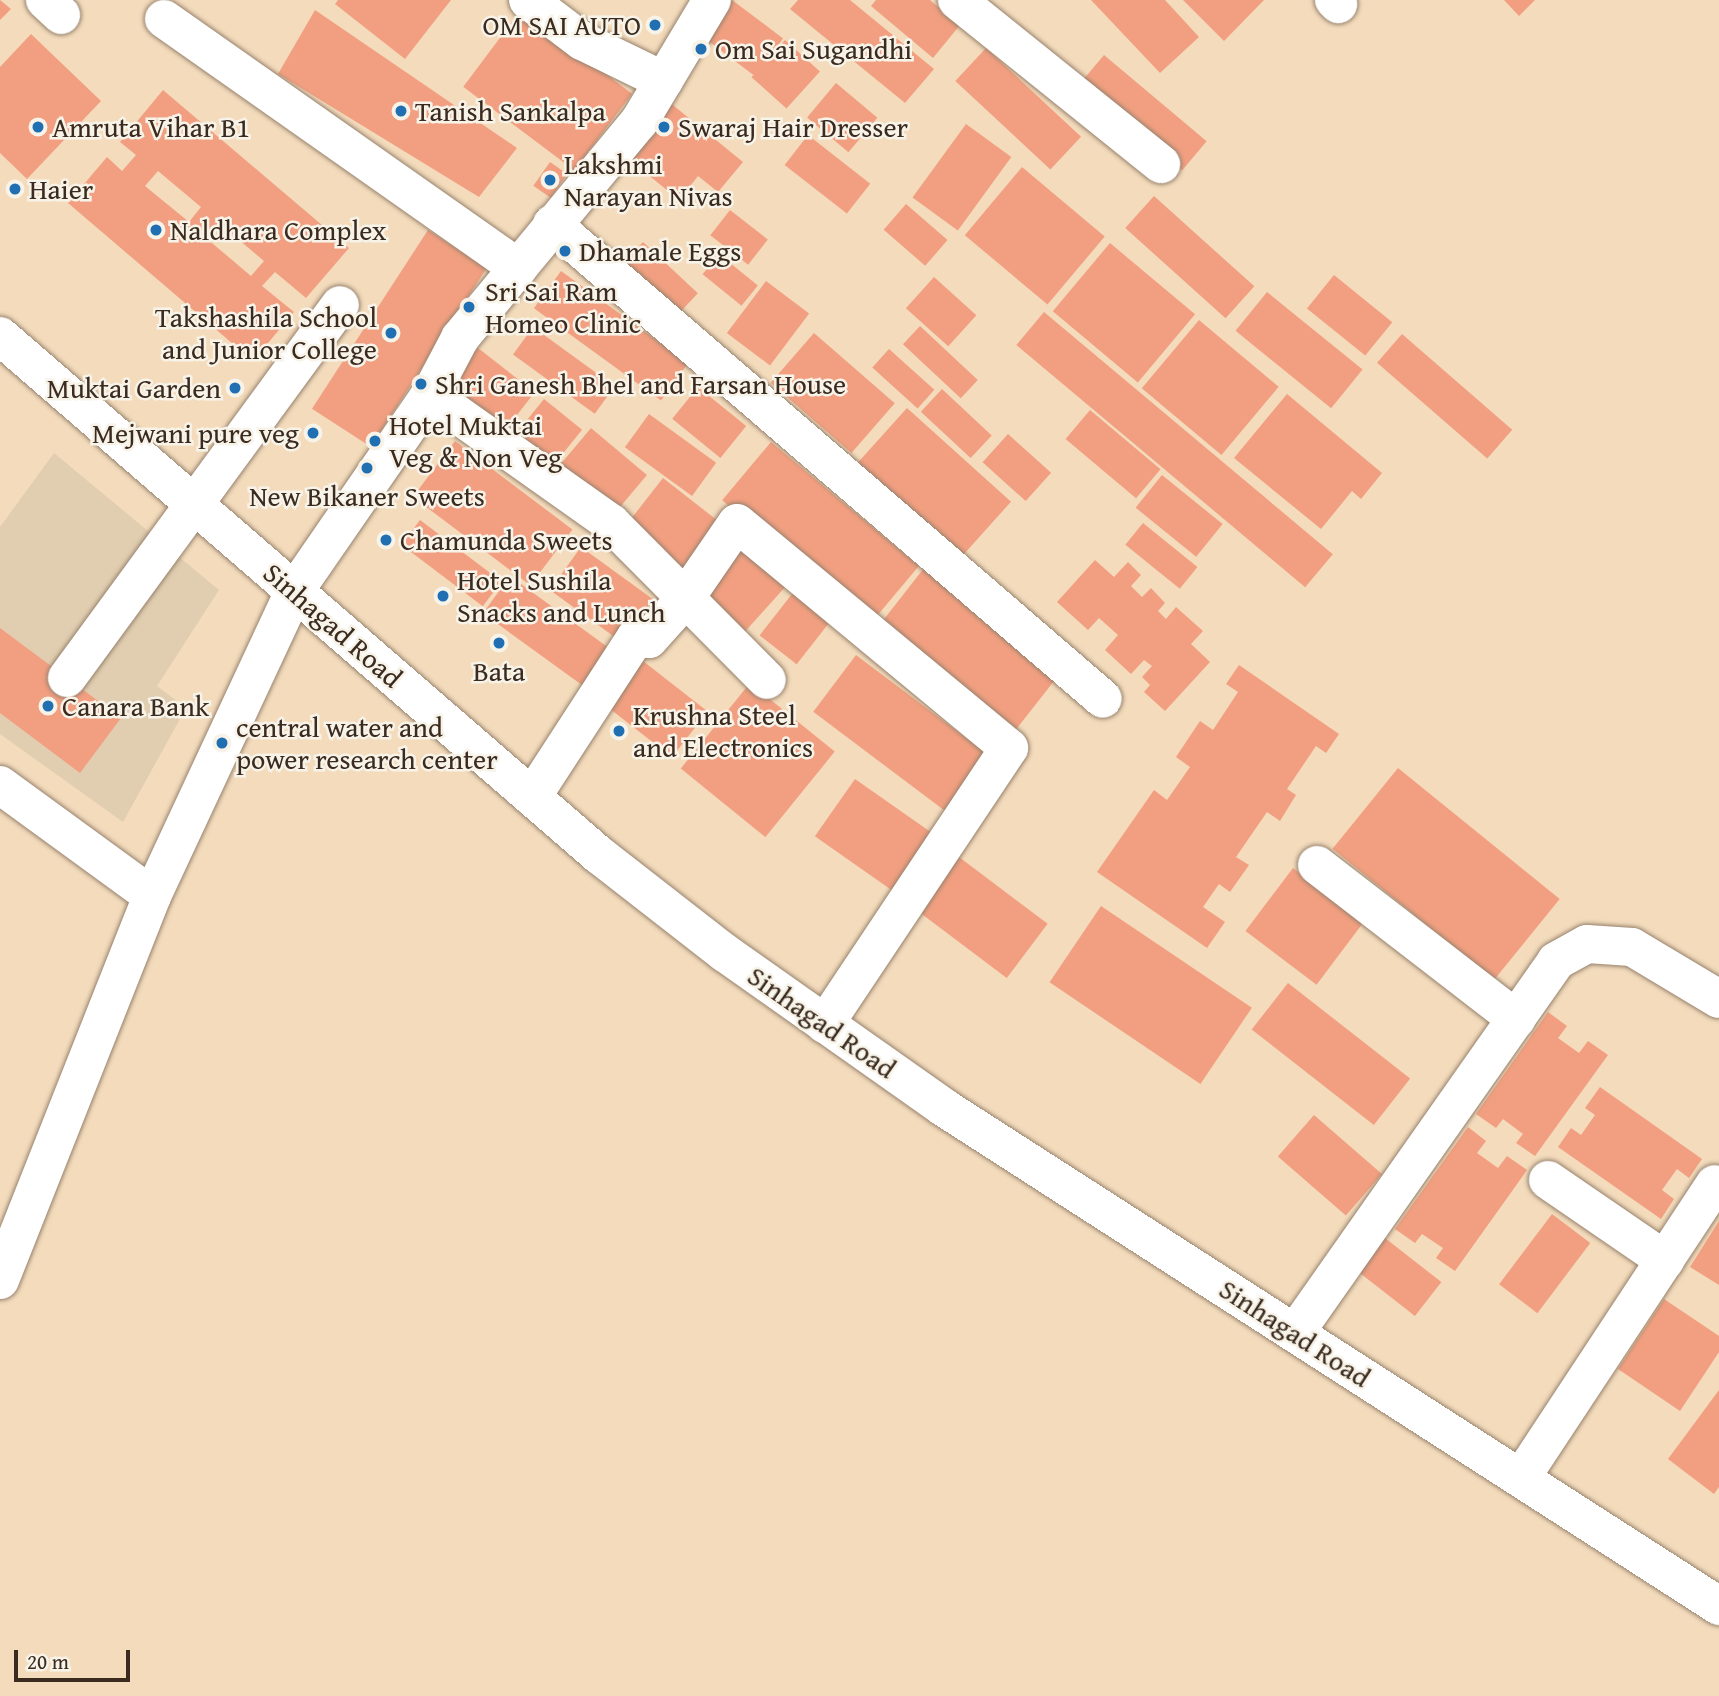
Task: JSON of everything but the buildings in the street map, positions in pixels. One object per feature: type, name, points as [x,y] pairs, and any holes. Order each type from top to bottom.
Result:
[{"type":"street","points":[[528,0],[582,41],[664,81]]},
{"type":"street","points":[[0,1280],[152,896],[294,592],[430,395],[460,338],[639,122],[712,0]]},
{"type":"street","points":[[957,0],[1161,163]]},
{"type":"street","points":[[164,19],[518,268]]},
{"type":"street","points":[[552,224],[1103,699]]},
{"type":"street","points":[[67,678],[196,506],[340,305]]},
{"type":"street","name":"Sinhagad Road","points":[[0,336],[531,797],[724,953],[825,1024],[1295,1334],[1719,1606]]},
{"type":"street","points":[[430,395],[611,523],[684,600],[767,680]]},
{"type":"street","points":[[531,797],[636,637],[649,639],[684,600],[737,523],[1009,748],[825,1024]]},
{"type":"street","points":[[0,785],[152,896]]},
{"type":"street","points":[[1317,865],[1516,1019]]},
{"type":"street","points":[[1295,1334],[1556,961],[1587,944],[1632,947],[1719,999]]},
{"type":"street","points":[[1548,1180],[1665,1260]]},
{"type":"street","points":[[1521,1478],[1715,1184]]},
{"type":"shaded area","points":[[54,453],[219,590],[157,686],[186,708],[123,822],[0,734],[0,527]]},
{"type":"place","name":"OM SAI AUTO","points":[[655,25]]},
{"type":"place","name":"Om Sai Sugandhi","points":[[701,49]]},
{"type":"place","name":"Tanish Sankalpa","points":[[401,111]]},
{"type":"place","name":"Amruta Vihar B1","points":[[38,127]]},
{"type":"place","name":"Swaraj Hair Dresser","points":[[664,127]]},
{"type":"place","name":"Lakshmi Narayan Nivas","points":[[550,180]]},
{"type":"place","name":"Haier","points":[[15,189]]},
{"type":"place","name":"Naldhara Complex","points":[[156,230]]},
{"type":"place","name":"Dhamale Eggs","points":[[565,251]]},
{"type":"place","name":"Sri Sai Ram Homeo Clinic","points":[[469,307]]},
{"type":"place","name":"Takshashila School and Junior College","points":[[391,333]]},
{"type":"place","name":"Shri Ganesh Bhel and Farsan House","points":[[421,384]]},
{"type":"place","name":"Muktai Garden","points":[[235,388]]},
{"type":"place","name":"Mejwani pure veg","points":[[313,433]]},
{"type":"place","name":"Hotel Muktai Veg & Non Veg","points":[[375,441]]},
{"type":"place","name":"New Bikaner Sweets","points":[[367,468]]},
{"type":"place","name":"Chamunda Sweets","points":[[386,540]]},
{"type":"place","name":"Hotel Sushila Snacks and Lunch","points":[[443,596]]},
{"type":"place","name":"Bata","points":[[499,643]]},
{"type":"place","name":"Canara Bank","points":[[48,706]]},
{"type":"place","name":"Krushna Steel and Electronics","points":[[619,731]]},
{"type":"place","name":"central water and power research center","points":[[222,743]]}]
